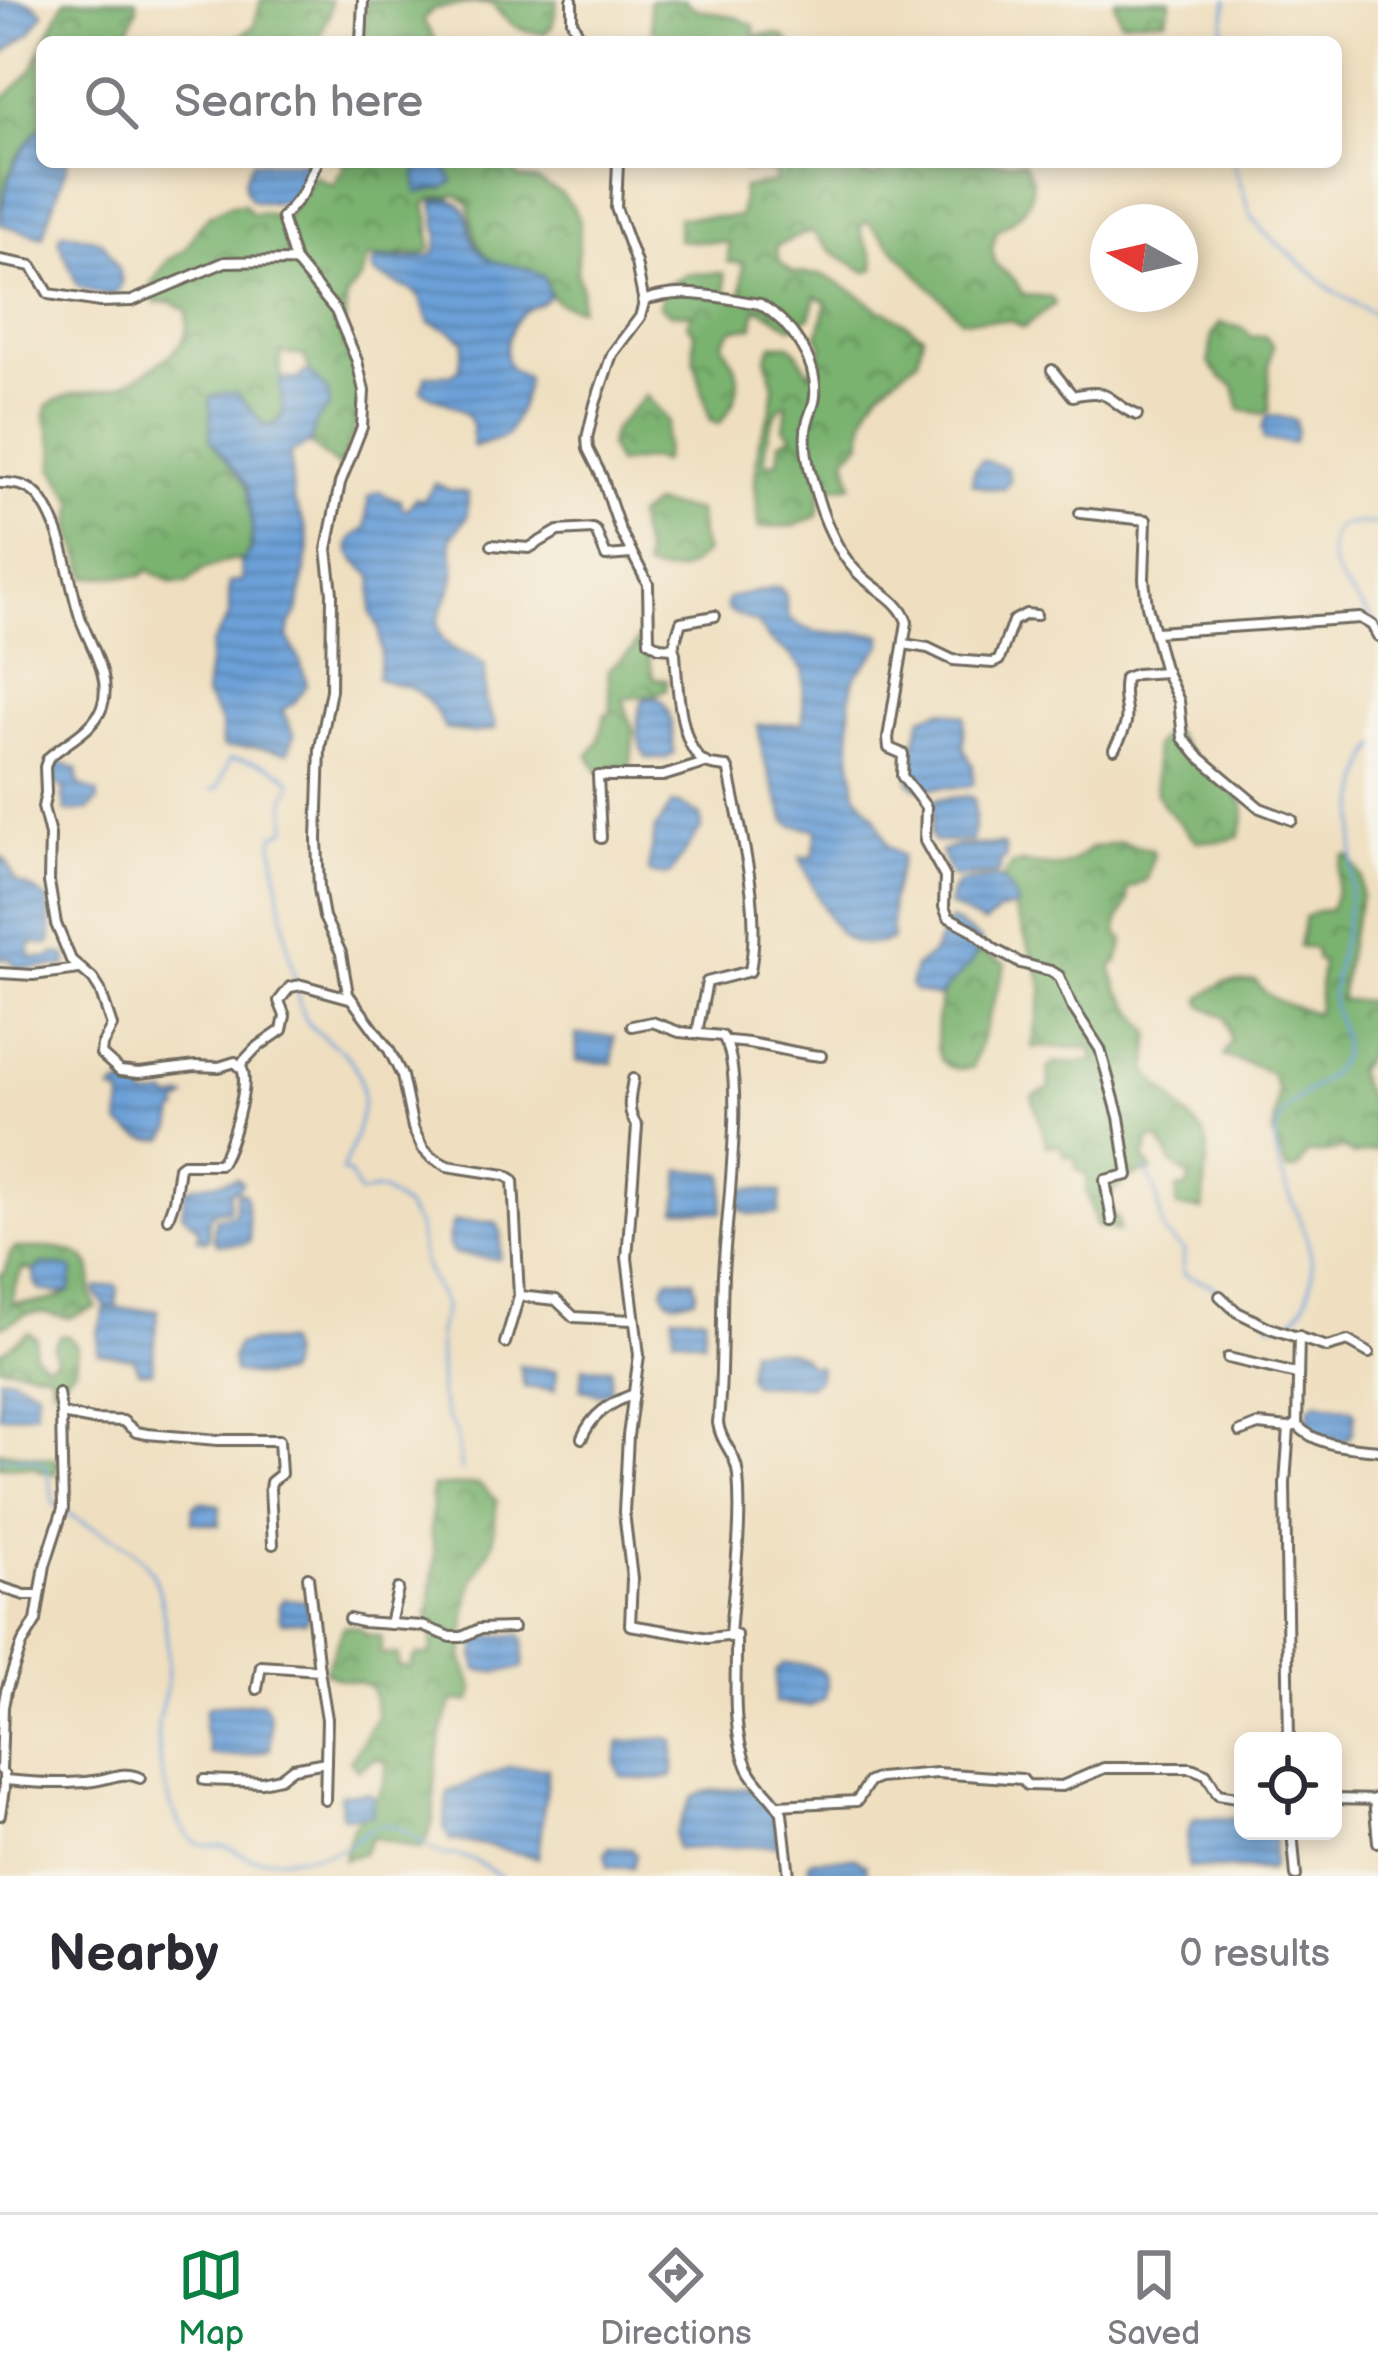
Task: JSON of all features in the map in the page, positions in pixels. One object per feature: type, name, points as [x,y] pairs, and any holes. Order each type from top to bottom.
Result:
[{"type":"street","points":[[361,36],[363,0]]},
{"type":"street","points":[[572,0],[572,21],[579,36]]},
{"type":"street","points":[[314,168],[303,193],[282,218],[296,261],[336,311],[364,391],[362,427],[340,483],[328,539],[332,690],[320,748],[317,839],[322,904],[350,998],[389,1050],[402,1076],[412,1128],[423,1149],[447,1166],[505,1174],[513,1180],[519,1296],[505,1343]]},
{"type":"street","points":[[618,168],[616,208],[636,262],[643,301],[640,317],[612,355],[587,438],[612,511],[648,584],[649,641],[673,649]]},
{"type":"street","points":[[0,260],[32,266],[49,294],[115,302],[132,301],[225,262],[296,261]]},
{"type":"street","points":[[643,301],[668,293],[692,293],[760,304],[804,350],[816,391],[806,433],[819,502],[851,567],[903,611],[907,622],[887,738],[890,748],[903,754],[902,776],[926,808],[924,836],[945,878],[944,907],[948,916],[994,949],[1059,976],[1100,1049],[1119,1117],[1128,1175],[1105,1180],[1112,1222]]},
{"type":"street","points":[[1052,370],[1073,396],[1096,391],[1137,415]]},
{"type":"street","points":[[2,483],[28,487],[41,498],[64,553],[81,621],[105,685],[104,702],[93,723],[48,758],[44,767],[44,820],[50,835],[49,882],[56,924],[71,960],[100,990],[112,1026],[101,1054],[120,1071],[139,1073],[240,1066]]},
{"type":"street","points":[[1080,513],[1146,520],[1145,592],[1166,672],[1179,701],[1187,745],[1260,808],[1292,820]]},
{"type":"street","points":[[492,545],[530,548],[558,531],[592,529],[606,556],[632,554]]},
{"type":"street","points":[[904,644],[953,659],[993,663],[999,660],[1012,621],[1036,615]]},
{"type":"street","points":[[697,1033],[707,982],[750,971],[754,938],[751,883],[729,771],[721,765],[712,767],[692,751],[673,649],[681,622],[715,616]]},
{"type":"street","points":[[1156,632],[1360,618],[1378,636]]},
{"type":"street","points":[[1114,749],[1128,724],[1125,678],[1166,672]]},
{"type":"street","points":[[601,838],[598,776],[663,776],[706,763]]},
{"type":"street","points":[[0,973],[33,975],[80,969]]},
{"type":"street","points":[[240,1066],[282,1030],[285,1016],[279,1000],[290,987],[350,998]]},
{"type":"street","points":[[632,1026],[652,1022],[670,1030],[722,1036],[727,1041],[734,1127],[718,1423],[724,1443],[734,1452],[739,1478],[730,1637]]},
{"type":"street","points":[[727,1041],[751,1041],[821,1057]]},
{"type":"street","points":[[168,1217],[179,1167],[220,1164],[226,1156],[243,1083],[240,1066]]},
{"type":"street","points":[[634,1079],[628,1106],[637,1126],[627,1258],[639,1355],[624,1512],[632,1580],[630,1625],[686,1636],[736,1636],[740,1745],[758,1786],[777,1805],[787,1839],[789,1876]]},
{"type":"street","points":[[519,1296],[556,1300],[574,1317],[632,1321]]},
{"type":"street","points":[[1220,1296],[1256,1322],[1327,1347],[1348,1341],[1369,1353]]},
{"type":"street","points":[[1289,1732],[1285,1483],[1299,1336]]},
{"type":"street","points":[[1228,1358],[1298,1374]]},
{"type":"street","points":[[0,1815],[6,1691],[22,1644],[36,1621],[63,1509],[58,1393]]},
{"type":"street","points":[[582,1438],[597,1415],[614,1401],[634,1394]]},
{"type":"street","points":[[61,1414],[123,1421],[147,1434],[279,1440],[281,1474],[270,1489],[273,1544]]},
{"type":"street","points":[[1240,1432],[1258,1425],[1293,1427],[1330,1444],[1378,1450]]},
{"type":"street","points":[[308,1577],[327,1719],[325,1800]]},
{"type":"street","points":[[0,1587],[39,1595]]},
{"type":"street","points":[[390,1624],[398,1588]]},
{"type":"street","points":[[349,1619],[422,1626],[462,1637],[479,1629],[513,1628]]},
{"type":"street","points":[[257,1689],[262,1666],[319,1670]]},
{"type":"street","points":[[204,1780],[262,1782],[280,1778],[293,1768],[326,1762]]},
{"type":"street","points":[[777,1805],[857,1801],[869,1782],[879,1778],[937,1773],[1062,1786],[1104,1768],[1156,1767],[1198,1770],[1218,1794],[1234,1797]]},
{"type":"street","points":[[2,1773],[34,1783],[87,1782],[127,1773],[140,1778]]},
{"type":"street","points":[[1342,1798],[1376,1799],[1378,1842]]},
{"type":"street","points":[[1293,1840],[1296,1876]]},
{"type":"green space","points":[[65,0],[136,0],[126,36],[47,36]]},
{"type":"green space","points":[[261,0],[331,0],[320,36],[240,36],[254,26]]},
{"type":"green space","points":[[366,0],[558,0],[552,27],[544,34],[515,26],[493,4],[475,3],[433,9],[423,20],[432,36],[364,36]]},
{"type":"green space","points":[[684,0],[694,8],[754,26],[754,35],[781,36],[653,36],[649,3]]},
{"type":"green space","points":[[1116,0],[1171,0],[1166,19],[1121,21]]},
{"type":"green space","points":[[36,61],[36,133],[16,158],[0,219],[0,103]]},
{"type":"green space","points":[[343,168],[513,168],[519,178],[538,181],[573,207],[580,222],[580,308],[555,300],[543,276],[487,257],[477,242],[469,204],[457,195],[431,199],[425,205],[431,249],[367,258],[362,278],[346,297],[344,346],[359,398],[353,432],[338,467],[310,444],[316,422],[329,406],[304,356],[280,353],[284,416],[274,425],[264,425],[236,393],[211,440],[243,481],[250,498],[252,532],[245,560],[202,570],[187,583],[172,583],[148,570],[141,576],[87,577],[71,527],[75,503],[53,467],[54,448],[45,415],[48,405],[73,394],[120,385],[178,346],[186,333],[187,311],[172,302],[155,303],[151,284],[168,260],[186,249],[209,216],[244,204],[251,213],[286,219],[314,175],[333,185]]},
{"type":"green space","points":[[863,168],[870,177],[882,168],[1027,168],[1032,181],[1030,198],[1017,217],[997,230],[992,248],[995,264],[1015,280],[1023,295],[1051,297],[1055,304],[1023,328],[1012,321],[961,319],[867,221],[861,232],[874,269],[866,272],[832,252],[811,231],[776,246],[779,261],[793,273],[823,275],[923,335],[918,359],[886,385],[867,412],[862,442],[846,457],[852,485],[821,490],[818,516],[794,526],[759,528],[755,482],[759,440],[774,386],[766,358],[772,345],[790,345],[809,374],[823,346],[818,336],[827,302],[816,296],[810,317],[791,327],[757,307],[753,327],[733,329],[723,341],[736,368],[737,391],[719,424],[710,421],[694,358],[694,332],[687,324],[692,314],[669,313],[659,305],[665,285],[686,274],[724,273],[727,294],[742,295],[743,263],[728,262],[729,243],[678,240],[678,217],[740,217],[743,188],[775,182],[774,171],[743,171]],"holes":[[[787,404],[784,428],[793,436],[780,442],[778,462],[765,463],[771,425],[782,405]]]},
{"type":"green space","points":[[1220,323],[1243,328],[1252,337],[1265,336],[1273,346],[1269,410],[1262,414],[1240,410],[1234,386],[1209,363],[1212,335]]},
{"type":"green space","points":[[646,395],[669,422],[662,462],[617,464],[609,446],[613,430]]},
{"type":"green space","points":[[653,504],[698,511],[706,552],[692,564],[671,572],[645,569],[636,517]]},
{"type":"green space","points":[[639,638],[648,650],[653,678],[667,680],[666,690],[623,699],[634,733],[630,769],[598,772],[589,755],[605,715],[611,713],[608,670]]},
{"type":"green space","points":[[1169,728],[1241,800],[1245,814],[1239,837],[1197,841],[1163,806],[1156,791],[1154,746]]},
{"type":"green space","points":[[1121,842],[1154,853],[1147,880],[1127,890],[1128,902],[1117,933],[1124,941],[1111,967],[1118,989],[1151,1033],[1147,1071],[1205,1136],[1208,1148],[1203,1210],[1177,1207],[1177,1189],[1188,1187],[1189,1178],[1172,1163],[1160,1140],[1150,1139],[1144,1160],[1153,1171],[1125,1181],[1104,1203],[1118,1219],[1119,1231],[1097,1227],[1086,1190],[1087,1176],[1060,1145],[1047,1146],[1032,1096],[1050,1088],[1048,1068],[1053,1063],[1095,1061],[1091,1048],[1032,1047],[1043,988],[1014,909],[1014,896],[1002,879],[1012,865],[1059,867],[1091,848]]},
{"type":"green space","points":[[1345,855],[1361,876],[1361,897],[1340,1000],[1372,1001],[1371,1047],[1357,1070],[1371,1100],[1378,1096],[1378,1150],[1354,1155],[1343,1148],[1308,1153],[1298,1169],[1287,1171],[1273,1136],[1278,1092],[1272,1075],[1223,1056],[1231,1041],[1226,1018],[1202,1005],[1201,997],[1224,982],[1256,981],[1274,999],[1317,1013],[1322,962],[1317,961],[1315,949],[1299,946],[1305,917],[1330,910]]},
{"type":"green space","points":[[979,951],[1006,964],[972,1068],[954,1068],[944,1063],[938,1048],[940,1003],[950,982]]},
{"type":"green space","points":[[15,1248],[45,1248],[78,1254],[90,1267],[96,1307],[69,1318],[26,1314],[0,1328],[0,1274],[5,1273]],"holes":[[[39,1266],[70,1291],[42,1301],[12,1302],[23,1268],[34,1271]]]},
{"type":"green space","points":[[28,1332],[36,1337],[34,1353],[46,1364],[56,1360],[53,1347],[60,1336],[68,1336],[77,1346],[75,1368],[53,1388],[49,1372],[0,1366],[0,1353]]},
{"type":"green space","points":[[0,1451],[58,1459],[56,1474],[35,1467],[0,1466]]},
{"type":"green space","points":[[479,1484],[497,1501],[493,1542],[473,1580],[467,1605],[463,1660],[474,1690],[471,1701],[453,1701],[446,1719],[437,1756],[430,1833],[421,1849],[372,1837],[363,1853],[344,1859],[352,1830],[382,1786],[387,1762],[376,1758],[358,1770],[350,1761],[377,1716],[372,1688],[325,1671],[344,1626],[381,1637],[381,1654],[398,1655],[398,1666],[408,1668],[416,1655],[430,1655],[435,1553],[432,1487]]},
{"type":"water","points":[[0,0],[31,3],[43,13],[31,32],[0,56]]},
{"type":"water","points":[[36,133],[36,168],[66,168],[43,237],[0,224],[4,196],[24,148]]},
{"type":"water","points":[[249,168],[307,168],[293,198],[280,202],[253,201],[246,192]]},
{"type":"water","points":[[418,168],[447,168],[453,182],[417,193]]},
{"type":"water","points":[[449,199],[467,214],[483,254],[543,276],[550,295],[520,316],[508,338],[507,362],[527,379],[507,436],[475,447],[465,414],[421,390],[426,375],[459,370],[464,341],[430,323],[413,291],[375,274],[372,267],[376,259],[435,254],[439,236],[433,202]]},
{"type":"water","points":[[65,232],[102,241],[119,271],[117,292],[109,297],[78,286],[59,242]]},
{"type":"water","points":[[304,372],[328,391],[329,406],[316,422],[310,444],[290,453],[293,499],[309,547],[298,611],[288,637],[307,684],[295,702],[282,710],[294,735],[288,752],[226,748],[221,722],[205,696],[211,646],[229,616],[229,583],[243,580],[241,564],[252,548],[252,524],[247,485],[211,440],[210,397],[236,393],[264,425],[274,425],[283,416],[280,379],[299,379]]},
{"type":"water","points":[[1268,415],[1295,420],[1293,443],[1264,440],[1262,428]]},
{"type":"water","points":[[982,460],[1007,468],[1010,481],[1004,489],[972,483],[974,469]]},
{"type":"water","points":[[435,483],[468,493],[467,517],[451,538],[454,577],[440,613],[439,631],[452,648],[485,666],[485,701],[495,729],[475,733],[445,729],[419,693],[377,677],[381,655],[379,628],[371,612],[373,577],[351,554],[350,542],[366,529],[368,497],[380,491],[401,500],[402,508],[408,509],[415,498],[424,500]]},
{"type":"water","points":[[779,587],[785,594],[788,616],[798,625],[821,632],[882,635],[882,645],[854,678],[850,697],[856,793],[876,818],[888,846],[902,856],[891,901],[892,939],[886,941],[855,942],[832,923],[800,857],[813,857],[817,829],[786,821],[763,756],[758,725],[803,723],[804,671],[757,623],[728,611],[726,605],[729,598]]},
{"type":"water","points":[[658,698],[669,715],[674,753],[667,758],[647,758],[639,738],[639,712],[644,699]]},
{"type":"water","points":[[942,710],[965,716],[963,747],[973,766],[973,784],[919,788],[910,778],[922,717]]},
{"type":"water","points":[[57,762],[77,769],[79,785],[97,793],[98,801],[89,810],[66,812],[65,790],[52,781],[51,765]]},
{"type":"water","points":[[974,799],[972,841],[934,842],[931,800]]},
{"type":"water","points":[[672,804],[700,815],[702,827],[670,874],[649,873],[656,828]]},
{"type":"water","points":[[1001,844],[1005,859],[996,874],[955,877],[941,852],[957,846]]},
{"type":"water","points":[[0,856],[16,882],[48,900],[52,941],[30,943],[30,957],[48,958],[56,953],[66,956],[64,966],[20,968],[7,958],[0,960]]},
{"type":"water","points":[[997,878],[1010,890],[1017,906],[999,911],[984,924],[949,906],[958,883]]},
{"type":"water","points":[[949,921],[981,940],[979,949],[938,997],[914,991],[910,985],[915,967],[932,954]]},
{"type":"water","points":[[576,1035],[614,1036],[613,1063],[577,1061]]},
{"type":"water","points":[[131,1085],[146,1098],[187,1098],[178,1105],[166,1138],[141,1137],[120,1124],[122,1096],[112,1091]]},
{"type":"water","points":[[681,1170],[725,1175],[722,1212],[677,1210]]},
{"type":"water","points":[[237,1178],[242,1183],[230,1191],[229,1209],[214,1211],[208,1239],[197,1238],[199,1229],[182,1213],[186,1189]]},
{"type":"water","points":[[745,1188],[781,1192],[779,1214],[741,1210]]},
{"type":"water","points":[[237,1192],[246,1197],[250,1241],[218,1244],[213,1238],[216,1217],[234,1214]]},
{"type":"water","points":[[454,1221],[496,1222],[501,1232],[500,1257],[454,1254],[449,1234]]},
{"type":"water","points":[[44,1264],[71,1268],[70,1291],[39,1290],[34,1271]]},
{"type":"water","points":[[671,1278],[693,1280],[695,1298],[667,1299],[663,1289]]},
{"type":"water","points":[[115,1285],[116,1308],[158,1310],[152,1371],[138,1371],[134,1358],[98,1353],[105,1308],[114,1308],[105,1306],[96,1288]]},
{"type":"water","points":[[673,1315],[705,1316],[703,1341],[674,1337]]},
{"type":"water","points":[[285,1342],[289,1358],[285,1374],[234,1373],[232,1357],[237,1345]]},
{"type":"water","points":[[750,1349],[798,1355],[808,1365],[819,1366],[818,1379],[810,1385],[752,1384],[747,1376]]},
{"type":"water","points":[[520,1366],[557,1370],[555,1390],[524,1387]]},
{"type":"water","points":[[583,1367],[611,1368],[610,1392],[581,1389]]},
{"type":"water","points":[[0,1377],[12,1377],[37,1390],[35,1412],[0,1416]]},
{"type":"water","points":[[1317,1402],[1352,1409],[1352,1433],[1347,1440],[1318,1437],[1306,1428],[1310,1407]]},
{"type":"water","points":[[200,1502],[220,1505],[219,1525],[192,1522],[193,1506]]},
{"type":"water","points":[[284,1599],[306,1601],[306,1621],[282,1622],[279,1605]]},
{"type":"water","points":[[521,1635],[523,1668],[477,1670],[474,1657],[480,1636]]},
{"type":"water","points":[[784,1663],[811,1666],[823,1673],[824,1699],[810,1707],[775,1703],[776,1671]]},
{"type":"water","points":[[262,1702],[270,1718],[270,1749],[240,1756],[210,1754],[206,1709]]},
{"type":"water","points":[[674,1741],[671,1777],[621,1776],[616,1764],[620,1742]]},
{"type":"water","points":[[508,1767],[548,1768],[538,1858],[450,1840],[444,1826],[448,1792]]},
{"type":"water","points":[[747,1788],[767,1803],[779,1845],[677,1849],[675,1835],[693,1797]]},
{"type":"water","points":[[369,1793],[373,1815],[341,1814],[342,1794]]},
{"type":"water","points":[[1195,1818],[1234,1818],[1234,1840],[1274,1840],[1273,1864],[1270,1870],[1189,1867],[1190,1828]]},
{"type":"water","points":[[609,1847],[631,1848],[636,1855],[633,1868],[608,1867],[605,1853]]},
{"type":"water","points":[[855,1858],[866,1865],[867,1876],[808,1876],[812,1860]]},
{"type":"waterway","points":[[1223,36],[1227,0]]},
{"type":"waterway","points":[[1235,168],[1251,215],[1263,231],[1332,290],[1378,317]]},
{"type":"waterway","points":[[1375,624],[1338,577],[1331,555],[1332,536],[1340,526],[1378,524]]},
{"type":"waterway","points":[[1269,1324],[1295,1317],[1311,1283],[1308,1245],[1281,1171],[1276,1134],[1288,1108],[1322,1081],[1341,1058],[1342,1035],[1332,996],[1349,902],[1360,796],[1378,745]]},
{"type":"waterway","points":[[212,790],[218,788],[230,759],[264,764],[292,782],[285,800],[287,827],[274,835],[273,842],[300,1006],[311,1026],[354,1065],[360,1080],[362,1111],[342,1171],[349,1174],[360,1194],[383,1191],[405,1207],[418,1226],[423,1263],[445,1308],[438,1332],[440,1396],[456,1433],[461,1470]]},
{"type":"waterway","points":[[1146,1170],[1155,1188],[1164,1233],[1184,1250],[1183,1274],[1212,1285],[1221,1294]]},
{"type":"waterway","points":[[0,1457],[43,1463],[54,1504],[131,1549],[151,1571],[160,1595],[167,1646],[158,1724],[160,1765],[173,1810],[193,1840],[255,1858],[293,1857],[338,1850],[386,1825],[444,1855],[471,1859],[501,1876]]}]
